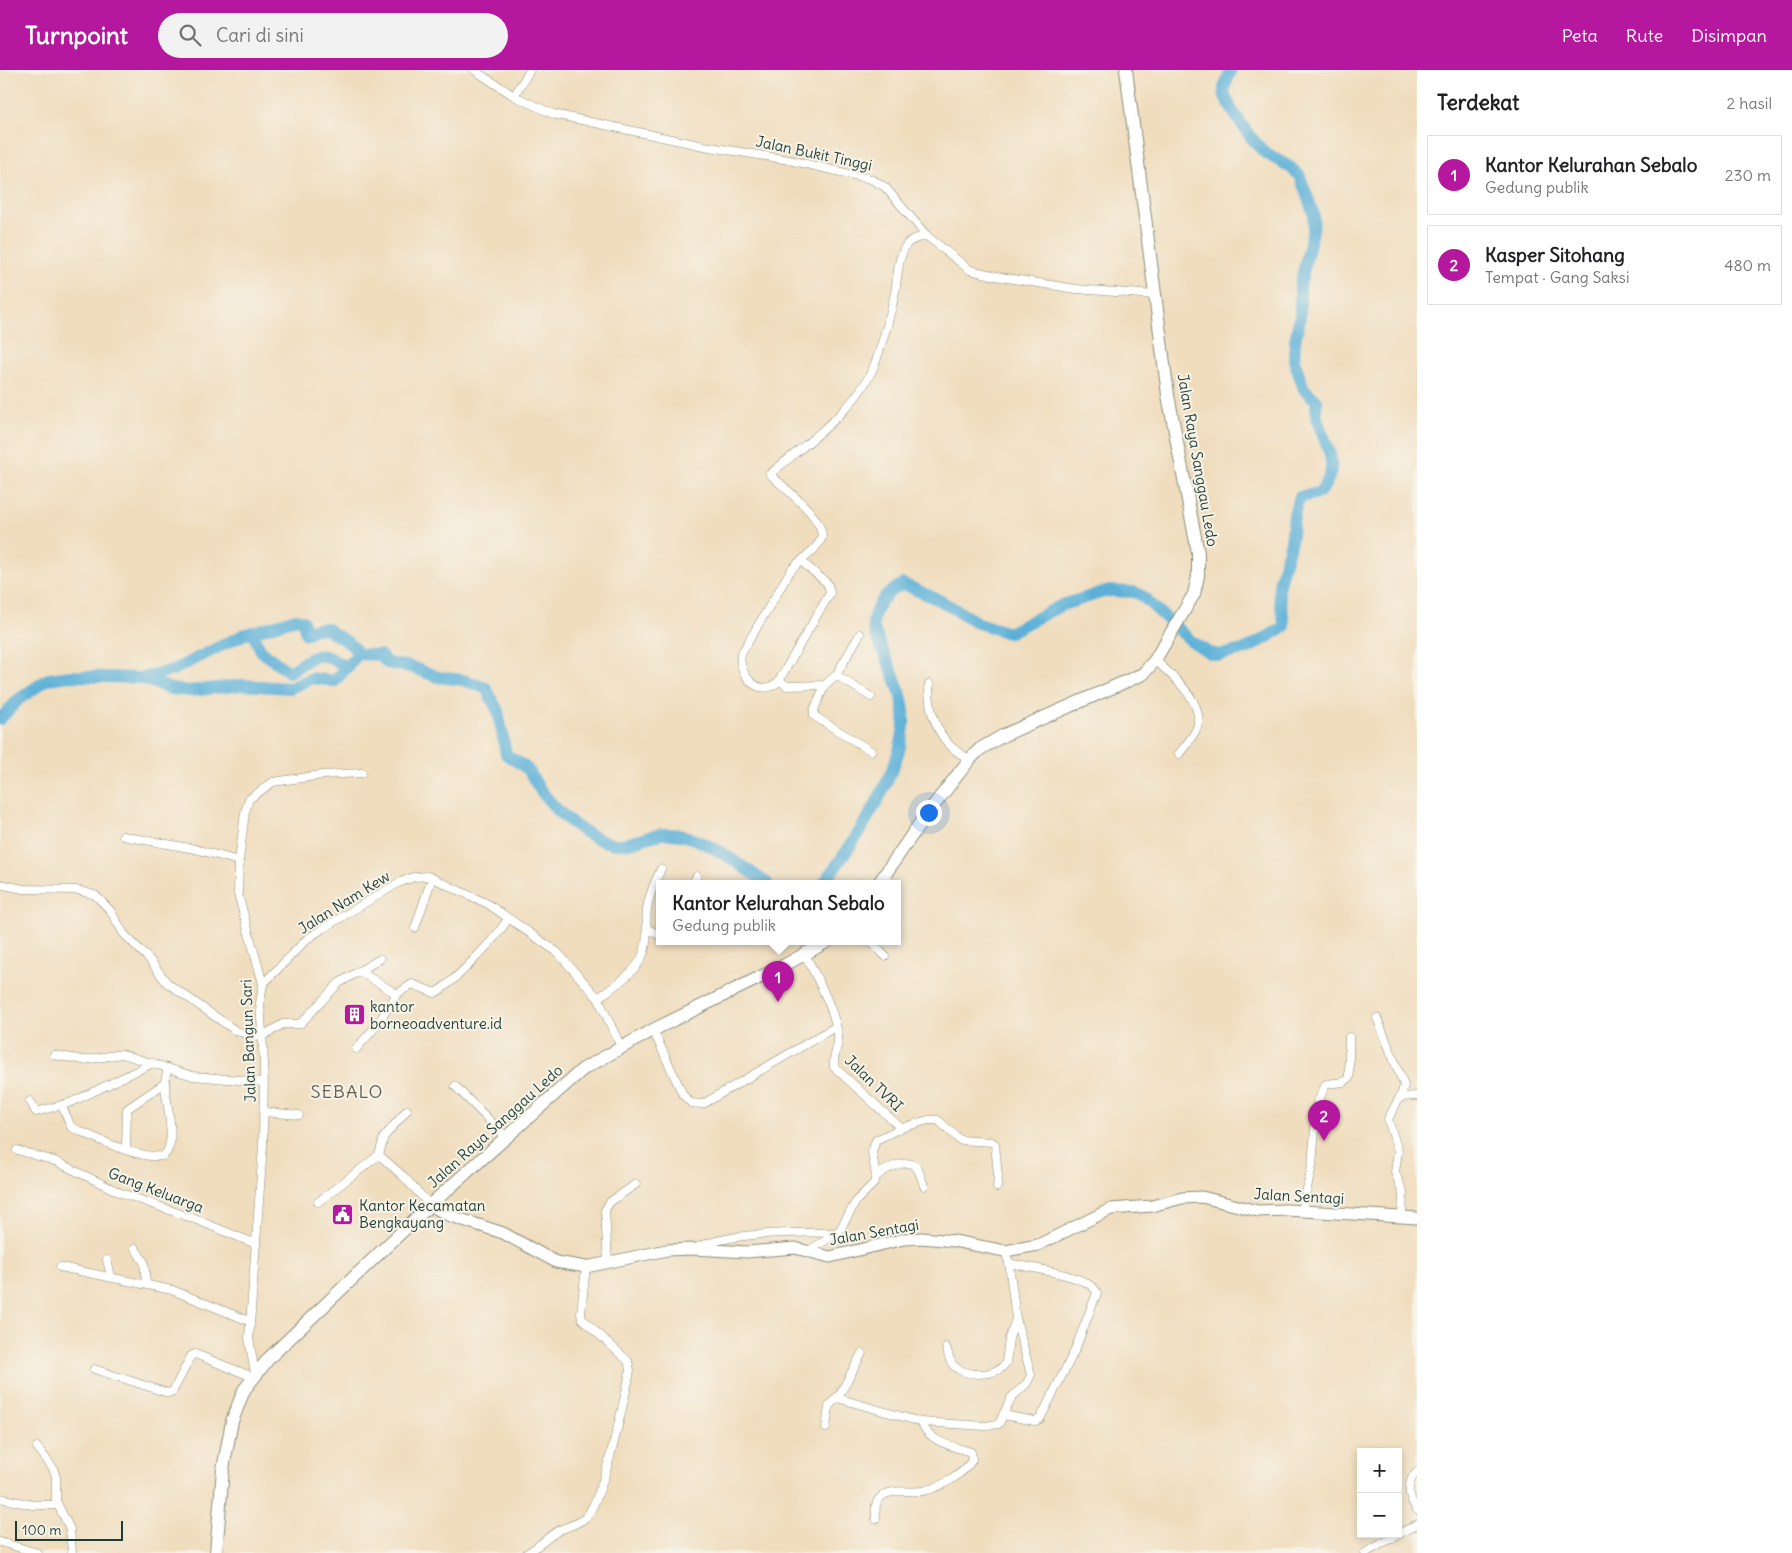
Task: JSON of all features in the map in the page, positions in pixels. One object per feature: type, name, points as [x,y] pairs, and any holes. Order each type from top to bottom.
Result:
[{"type":"highway","name":"Jalan Raya Sanggau Ledo","points":[[881,880],[924,819],[970,759],[980,749],[1004,735],[1139,677],[1155,660],[1189,602],[1197,582],[1198,546],[1174,431],[1126,70]]},
{"type":"highway","name":"Jalan Raya Sanggau Ledo","points":[[216,1553],[228,1436],[241,1398],[254,1376],[269,1358],[430,1205],[579,1072],[653,1030],[821,945]]},
{"type":"main road","name":"Jalan Sentagi","points":[[430,1205],[448,1215],[503,1233],[556,1262],[568,1266],[586,1267],[667,1250],[694,1249],[747,1252],[787,1248],[830,1257],[904,1239],[922,1238],[954,1241],[1005,1251],[1038,1245],[1111,1209],[1152,1206],[1182,1198],[1202,1197],[1258,1211],[1302,1211],[1417,1218]]},
{"type":"street","name":"Jalan Bukit Tinggi","points":[[476,70],[514,96],[549,112],[578,120],[865,176],[885,187],[927,236],[962,265],[977,272],[1076,289],[1155,295]]},
{"type":"street","points":[[514,96],[530,70]]},
{"type":"street","points":[[801,561],[828,584],[830,590],[779,680],[770,688],[757,687],[741,668],[740,656],[784,581],[801,561],[820,541],[821,529],[812,515],[770,474],[845,409],[868,381],[878,355],[906,246],[910,240],[927,236]]},
{"type":"street","points":[[860,634],[836,675],[825,685],[814,710],[814,716],[871,751]]},
{"type":"street","points":[[1155,660],[1189,695],[1196,708],[1197,727],[1179,754]]},
{"type":"street","points":[[836,675],[871,697]]},
{"type":"street","points":[[779,680],[787,686],[825,685]]},
{"type":"street","points":[[929,684],[929,706],[940,731],[956,751],[970,759]]},
{"type":"street","name":"Jalan Bangun Sari","points":[[254,1376],[250,1352],[249,1321],[264,1112],[264,1035],[260,1002],[263,984],[238,894],[238,861],[248,802],[267,784],[322,775],[362,773]]},
{"type":"street","points":[[123,836],[195,849],[238,861]]},
{"type":"street","points":[[656,880],[661,869]]},
{"type":"street","name":"Jalan Nam Kew","points":[[263,984],[307,939],[408,879],[423,876],[432,878],[488,904],[557,952],[598,998],[621,1047]]},
{"type":"street","points":[[416,928],[432,878]]},
{"type":"street","points":[[598,998],[639,963],[647,944],[649,897],[656,881]]},
{"type":"street","points":[[0,884],[23,889],[77,890],[95,895],[110,910],[124,934],[173,988],[236,1031],[254,1036],[264,1035],[283,1024],[300,1024],[331,991],[380,959]]},
{"type":"street","points":[[356,1049],[377,1025],[398,994],[412,984],[431,993],[438,992],[482,950],[508,918]]},
{"type":"street","points":[[648,929],[656,933]]},
{"type":"street","points":[[874,945],[885,956]]},
{"type":"street","name":"Jalan TVRI","points":[[805,954],[838,1038],[834,1053],[834,1067],[901,1128],[876,1140],[872,1152],[876,1177]]},
{"type":"street","points":[[359,972],[398,994]]},
{"type":"street","points":[[1377,1018],[1403,1082],[1400,1097],[1388,1118],[1398,1151],[1395,1172],[1403,1192],[1402,1217]]},
{"type":"street","points":[[262,1020],[275,1030]]},
{"type":"street","points":[[653,1030],[688,1102],[699,1104],[728,1091],[835,1027]]},
{"type":"street","points":[[1302,1211],[1312,1166],[1317,1104],[1326,1084],[1344,1082],[1349,1078],[1349,1037]]},
{"type":"street","points":[[54,1055],[84,1060],[120,1054],[193,1076],[263,1082]]},
{"type":"street","points":[[30,1101],[36,1112],[62,1106],[153,1063]]},
{"type":"street","points":[[62,1106],[71,1127],[126,1149],[157,1157],[166,1154],[170,1124],[165,1083],[168,1068]]},
{"type":"street","points":[[126,1149],[127,1109],[165,1083]]},
{"type":"street","points":[[454,1086],[506,1137]]},
{"type":"street","points":[[1400,1097],[1417,1096]]},
{"type":"street","points":[[318,1202],[379,1155],[384,1137],[407,1110]]},
{"type":"street","points":[[264,1112],[299,1115]]},
{"type":"street","points":[[901,1128],[934,1119],[941,1122],[960,1140],[992,1142],[995,1144],[998,1166],[996,1187]]},
{"type":"street","name":"Gang Keluarga","points":[[18,1150],[55,1162],[121,1193],[192,1218],[256,1244]]},
{"type":"street","points":[[379,1155],[403,1176],[430,1205]]},
{"type":"street","points":[[808,1251],[838,1233],[851,1208],[872,1187],[876,1177],[887,1168],[911,1164],[916,1168],[924,1186]]},
{"type":"street","points":[[608,1262],[605,1210],[610,1202],[636,1184]]},
{"type":"street","points":[[694,1249],[720,1240],[793,1233],[838,1233]]},
{"type":"street","points":[[135,1248],[144,1262],[146,1283]]},
{"type":"street","points":[[837,1398],[921,1422],[990,1426],[999,1424],[1011,1398],[1030,1377],[1029,1362],[1016,1319],[1009,1263],[1005,1251]]},
{"type":"street","points":[[108,1260],[111,1276]]},
{"type":"street","points":[[1003,1415],[1035,1421],[1040,1419],[1074,1352],[1097,1293],[1090,1284],[1076,1278],[1009,1263]]},
{"type":"street","points":[[60,1267],[146,1283],[172,1290],[249,1321]]},
{"type":"street","points":[[527,1553],[538,1548],[556,1532],[575,1524],[587,1516],[600,1490],[628,1382],[628,1361],[582,1319],[586,1267]]},
{"type":"street","points":[[946,1347],[951,1362],[955,1367],[963,1371],[974,1373],[997,1371],[1006,1363],[1009,1338],[1016,1319]]},
{"type":"street","points":[[826,1428],[828,1406],[837,1398],[862,1353]]},
{"type":"street","points":[[94,1369],[168,1393],[173,1391],[191,1356],[195,1354],[254,1376]]},
{"type":"street","points":[[876,1519],[876,1505],[881,1498],[892,1492],[923,1490],[938,1486],[965,1469],[972,1460],[971,1452],[943,1444],[927,1431],[921,1422]]},
{"type":"street","points":[[37,1447],[56,1477],[58,1505],[70,1529],[72,1553]]},
{"type":"street","points":[[1417,1472],[1409,1485],[1410,1498],[1417,1510]]},
{"type":"street","points":[[4,1499],[33,1505],[58,1505]]},
{"type":"street","points":[[1365,1553],[1417,1524]]},
{"type":"street","points":[[0,1542],[38,1553]]},
{"type":"waterway","points":[[826,880],[851,845],[879,798],[900,749],[904,725],[901,694],[873,626],[875,612],[882,600],[891,591],[903,584],[941,601],[978,623],[1008,633],[1062,605],[1107,591],[1134,592],[1141,595],[1190,640],[1210,653],[1220,655],[1247,649],[1284,627],[1279,586],[1291,541],[1296,508],[1300,497],[1322,490],[1330,472],[1331,462],[1318,422],[1317,401],[1304,389],[1294,360],[1295,341],[1300,315],[1300,285],[1313,230],[1314,215],[1300,176],[1290,167],[1264,152],[1249,135],[1232,110],[1225,96],[1224,88],[1231,70]]},
{"type":"waterway","points":[[141,678],[173,670],[243,635],[296,619],[303,621],[306,634],[314,629],[326,628],[352,645],[358,654]]},
{"type":"waterway","points":[[252,632],[261,651],[289,672],[317,656],[331,658],[348,667]]},
{"type":"waterway","points":[[0,719],[19,699],[48,679],[70,676],[141,678],[171,689],[189,691],[243,685],[290,688],[312,678],[335,681],[358,654],[380,655],[387,663],[411,667],[438,677],[463,680],[486,688],[498,711],[506,754],[525,767],[555,807],[569,821],[585,832],[603,841],[619,844],[626,844],[662,834],[690,837],[718,850],[762,880]]},
{"type":"place","name":"Kantor Kelurahan Sebalo","points":[[778,1002]]},
{"type":"place","name":"kantor borneoadventure.id","points":[[354,1015]]},
{"type":"place","name":"Kasper Sitohang","points":[[1324,1141]]},
{"type":"place","name":"Kantor Kecamatan Bengkayang","points":[[343,1214]]},
{"type":"district","name":"SEBALO","points":[[347,1091]]}]
